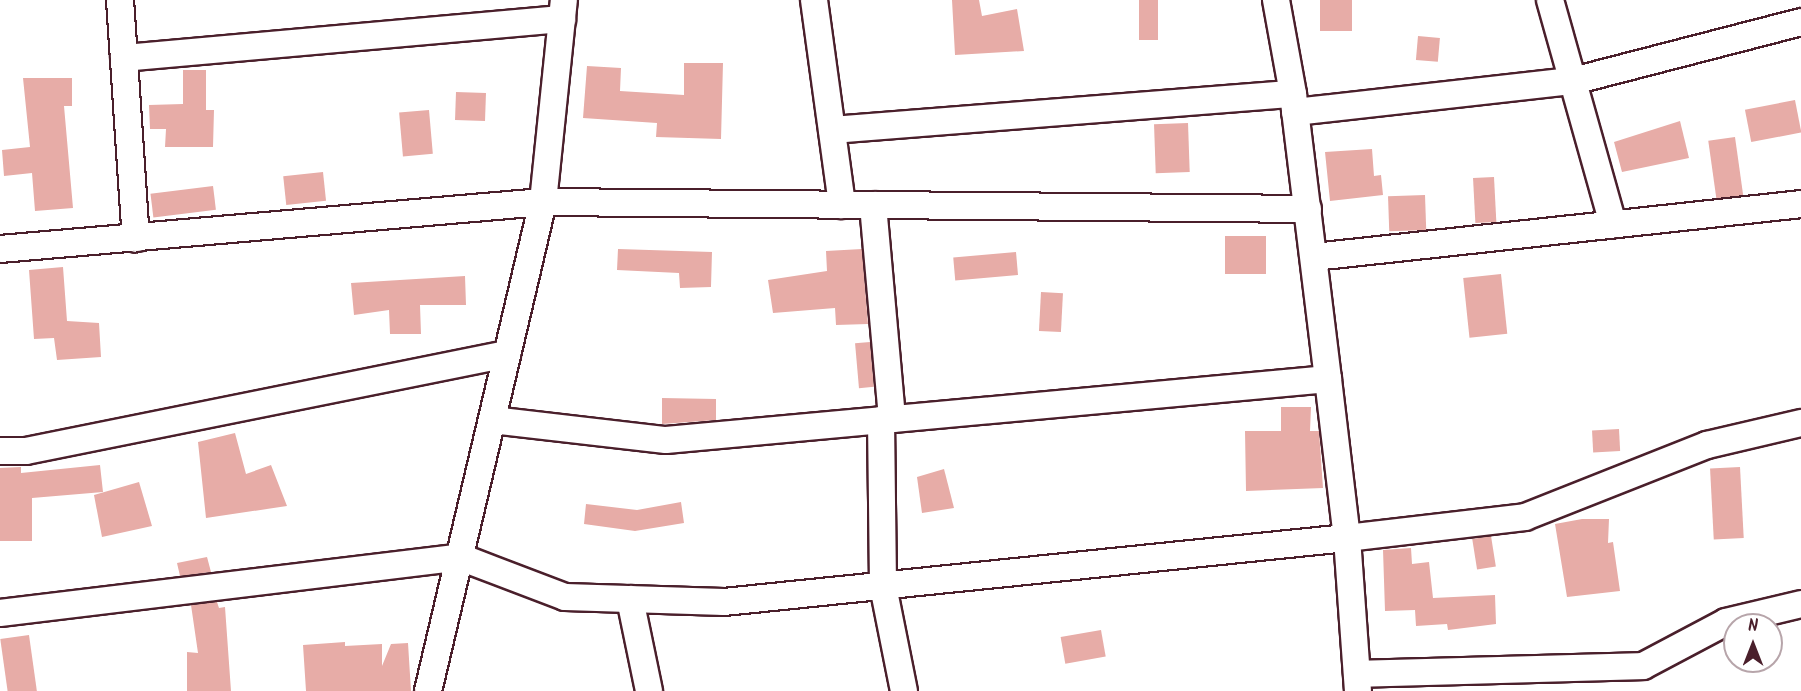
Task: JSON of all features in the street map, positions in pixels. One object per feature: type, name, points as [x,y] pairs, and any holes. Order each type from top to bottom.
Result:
[{"type":"street","points":[[120,0],[136,238]]},
{"type":"street","points":[[814,0],[842,205]]},
{"type":"street","points":[[1276,0],[1294,103],[1314,257],[1347,538],[1358,683],[1643,666],[1726,622],[1801,604]]},
{"type":"street","points":[[1550,0],[1612,224]]},
{"type":"street","points":[[124,58],[563,10],[543,202],[428,691]]},
{"type":"street","points":[[832,130],[1294,103],[1573,81],[1801,22]]},
{"type":"street","points":[[0,249],[543,202],[1308,209]]},
{"type":"street","points":[[1314,257],[1801,204]]},
{"type":"street","points":[[873,205],[886,419],[883,586],[904,691]]},
{"type":"street","points":[[0,451],[26,451],[507,354]]},
{"type":"street","points":[[492,420],[666,440],[1328,379]]},
{"type":"street","points":[[0,613],[460,557],[565,597],[724,602],[1347,538],[1525,518],[1707,444],[1801,423]]},
{"type":"street","points":[[630,599],[649,691]]},
{"type":"building","points":[[952,0],[979,0],[982,16],[1017,9],[1024,51],[955,55]]},
{"type":"building","points":[[1139,0],[1158,0],[1158,40],[1139,40]]},
{"type":"building","points":[[1320,0],[1352,0],[1352,31],[1320,31]]},
{"type":"building","points":[[1418,36],[1440,38],[1438,62],[1416,60]]},
{"type":"building","points":[[684,63],[723,63],[721,139],[656,137],[657,123],[583,118],[587,66],[621,68],[620,91],[684,95]]},
{"type":"building","points":[[183,70],[206,70],[206,110],[214,110],[213,147],[165,147],[166,129],[150,129],[149,105],[183,104]]},
{"type":"building","points":[[23,78],[72,78],[72,106],[64,106],[73,208],[35,211],[32,173],[4,176],[2,150],[30,147]]},
{"type":"building","points":[[456,92],[486,93],[485,121],[455,120]]},
{"type":"building","points":[[1795,100],[1801,132],[1751,142],[1745,110]]},
{"type":"building","points":[[429,110],[433,154],[403,156],[399,113]]},
{"type":"building","points":[[1680,121],[1689,158],[1622,172],[1614,142]]},
{"type":"building","points":[[1188,123],[1190,172],[1156,173],[1154,124]]},
{"type":"building","points":[[1735,137],[1743,195],[1716,199],[1708,141]]},
{"type":"building","points":[[1372,149],[1374,176],[1381,175],[1383,195],[1330,201],[1325,152]]},
{"type":"building","points":[[323,172],[326,201],[286,205],[283,176]]},
{"type":"building","points":[[1494,177],[1496,222],[1475,223],[1473,178]]},
{"type":"building","points":[[213,186],[216,210],[153,217],[150,194]]},
{"type":"building","points":[[1425,195],[1426,230],[1389,231],[1388,196]]},
{"type":"building","points":[[1225,236],[1266,236],[1266,274],[1225,274]]},
{"type":"building","points":[[618,249],[712,252],[711,287],[680,288],[679,273],[617,270]]},
{"type":"building","points":[[862,249],[868,324],[836,325],[835,308],[773,313],[768,280],[827,271],[826,251]]},
{"type":"building","points":[[1016,252],[1018,275],[955,280],[953,257]]},
{"type":"building","points":[[63,267],[67,321],[99,323],[101,357],[57,360],[54,338],[34,339],[29,270]]},
{"type":"building","points":[[1501,274],[1507,334],[1469,338],[1463,278]]},
{"type":"building","points":[[465,276],[466,305],[420,305],[421,334],[390,334],[389,310],[354,315],[351,283]]},
{"type":"building","points":[[1041,292],[1063,293],[1061,332],[1039,331]]},
{"type":"building","points":[[870,342],[874,387],[859,388],[855,343]]},
{"type":"building","points":[[662,398],[716,399],[716,420],[662,424]]},
{"type":"building","points":[[1281,407],[1311,407],[1310,431],[1319,431],[1323,488],[1246,491],[1245,431],[1281,431]]},
{"type":"building","points":[[1619,429],[1620,451],[1593,452],[1592,430]]},
{"type":"building","points":[[235,433],[246,474],[271,465],[287,506],[206,518],[198,442]]},
{"type":"building","points":[[100,465],[103,492],[32,498],[32,541],[0,541],[0,468],[21,467],[21,473]]},
{"type":"building","points":[[1740,467],[1744,538],[1714,539],[1710,469]]},
{"type":"building","points":[[944,469],[954,508],[922,513],[917,477]]},
{"type":"building","points":[[139,482],[152,526],[102,537],[94,495]]},
{"type":"building","points":[[681,502],[684,523],[635,531],[584,524],[586,504],[637,510]]},
{"type":"building","points":[[1582,519],[1609,519],[1608,543],[1613,542],[1620,591],[1567,597],[1555,524]]},
{"type":"building","points":[[1491,536],[1496,567],[1477,570],[1472,539]]},
{"type":"building","points":[[1411,548],[1412,564],[1429,562],[1433,598],[1495,595],[1496,624],[1448,630],[1447,624],[1416,626],[1415,610],[1385,611],[1383,550]]},
{"type":"building","points":[[207,557],[211,572],[180,576],[177,563]]},
{"type":"building","points":[[217,602],[219,608],[225,607],[231,691],[187,691],[187,652],[198,653],[191,605]]},
{"type":"building","points":[[1101,630],[1106,657],[1065,664],[1061,637]]},
{"type":"building","points":[[29,635],[37,691],[8,691],[0,639]]},
{"type":"building","points":[[345,642],[345,646],[382,644],[382,666],[391,644],[408,643],[411,691],[306,691],[303,645]]}]
